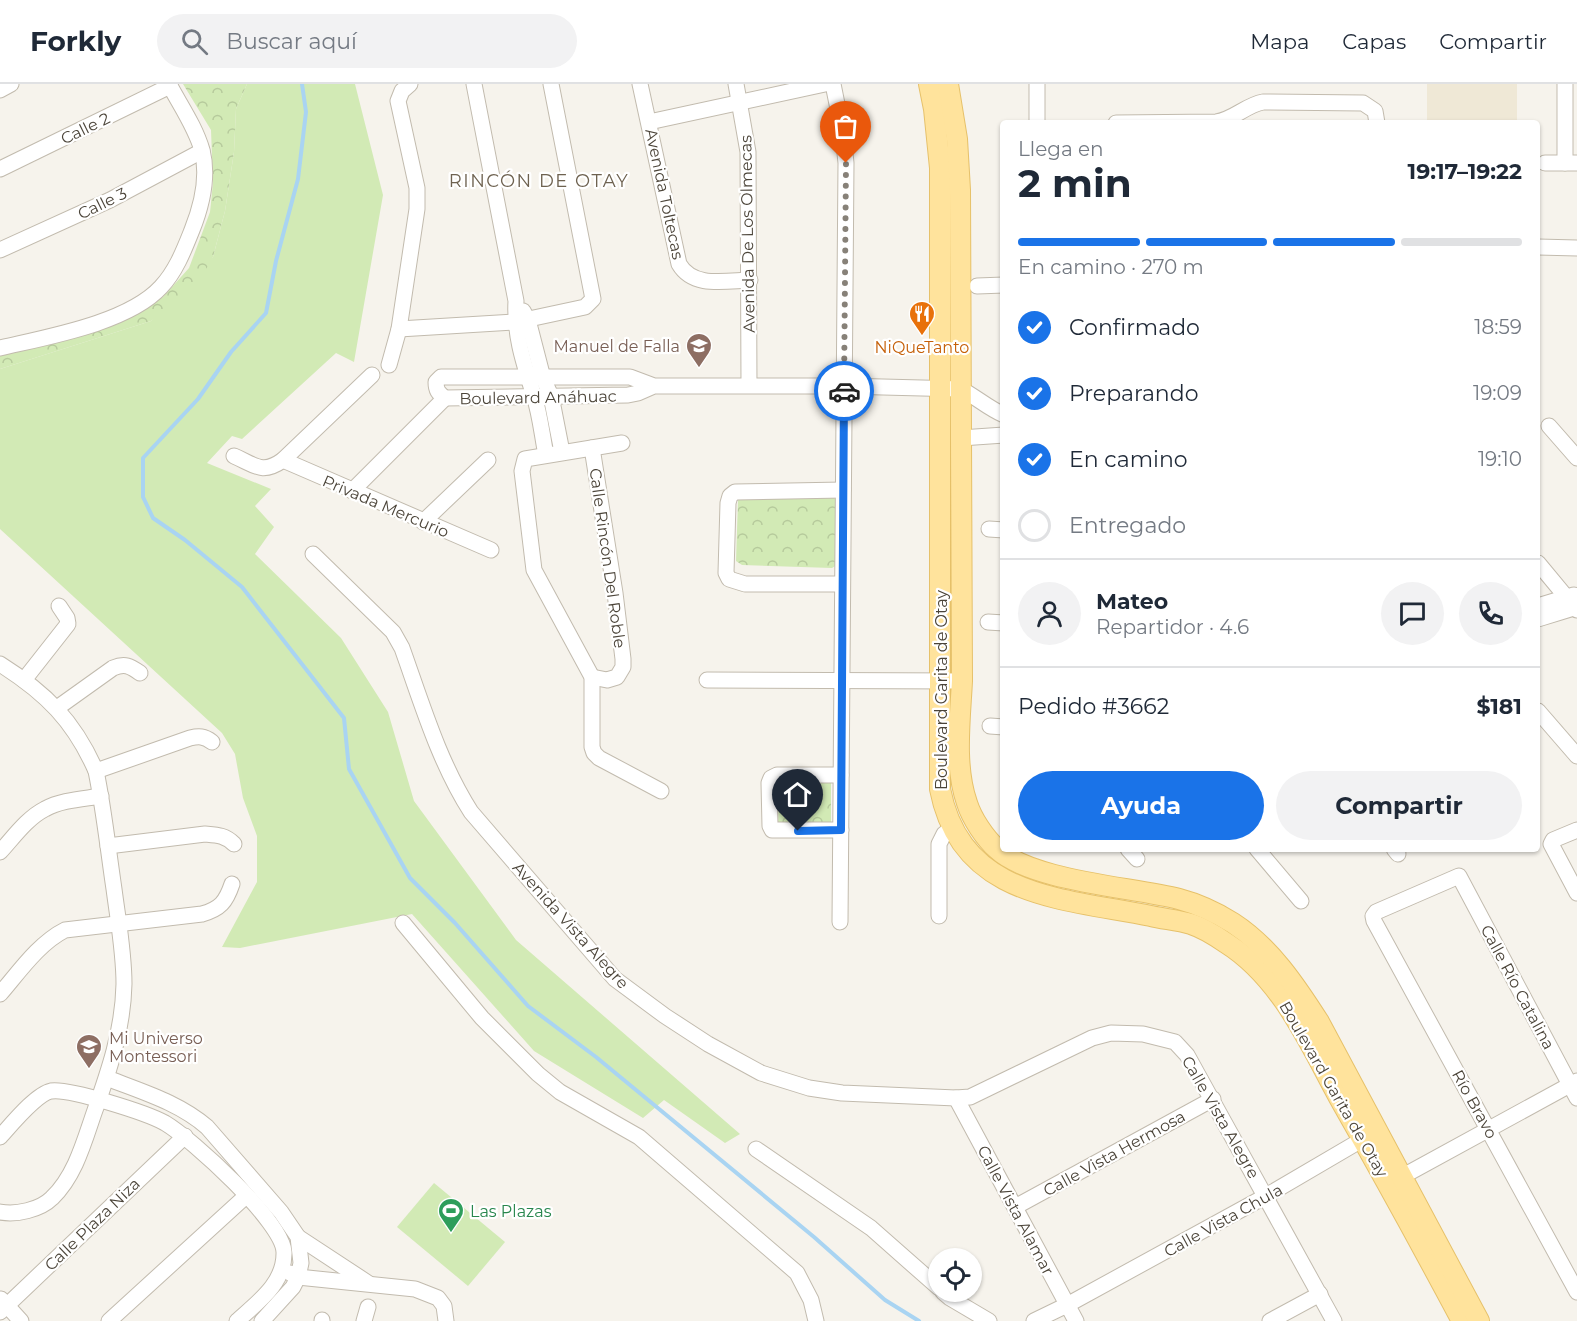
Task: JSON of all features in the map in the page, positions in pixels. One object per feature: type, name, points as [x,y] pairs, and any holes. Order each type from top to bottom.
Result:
[{"type":"main road","name":"Boulevard Garita de Otay","points":[[929,84],[940,168],[940,789],[947,818],[977,860],[994,875],[1023,889],[1079,904],[1190,924],[1227,943],[1244,956],[1287,1004],[1370,1135],[1479,1321]]},
{"type":"main road","name":"Boulevard Garita de Otay","points":[[948,84],[957,140],[960,190],[962,681],[960,758],[967,804],[978,825],[1000,851]]},
{"type":"main road","name":"Boulevard Garita de Otay","points":[[1002,852],[1018,863],[1043,872],[1181,900],[1210,911],[1234,924],[1269,954],[1294,984],[1319,1022],[1370,1135]]},
{"type":"main road","name":"Boulevard Garita de Otay","points":[[1395,1180],[1462,1321]]},
{"type":"street","points":[[0,90],[11,84]]},
{"type":"street","points":[[474,84],[516,301],[551,396],[562,452]]},
{"type":"street","points":[[399,329],[522,321],[585,307],[593,299],[551,84]]},
{"type":"street","name":"Avenida Toltecas","points":[[640,84],[679,264],[685,274],[695,279],[750,280]]},
{"type":"street","name":"Avenida De Los Olmecas","points":[[736,84],[748,152],[749,385]]},
{"type":"street","points":[[649,122],[825,84]]},
{"type":"street","points":[[833,84],[846,163],[840,922]]},
{"type":"street","points":[[1037,84],[1037,120]]},
{"type":"street","points":[[1545,163],[1571,163],[1565,84]]},
{"type":"street","points":[[0,348],[52,336],[117,315],[142,302],[161,287],[174,269],[196,221],[205,177],[202,151],[194,130],[170,85]]},
{"type":"street","name":"Calle 2","points":[[0,169],[170,85]]},
{"type":"street","points":[[389,365],[399,329],[417,209],[417,188],[398,101],[406,88]]},
{"type":"street","points":[[1225,120],[1253,104],[1263,102],[1363,103],[1375,111],[1376,120]]},
{"type":"street","name":"Calle 3","points":[[0,250],[110,200],[202,151]]},
{"type":"street","points":[[1540,247],[1577,248]]},
{"type":"street","points":[[977,285],[1000,285]]},
{"type":"street","points":[[522,321],[527,378],[535,397],[546,455]]},
{"type":"street","points":[[234,456],[267,469],[283,460],[372,375]]},
{"type":"street","name":"Boulevard Anáhuac","points":[[654,386],[628,395],[535,397],[445,398],[437,390],[438,379],[441,377],[630,377],[654,386],[749,385],[961,389]]},
{"type":"street","points":[[463,377],[463,398]]},
{"type":"street","points":[[961,389],[1000,414]]},
{"type":"street","points":[[352,491],[445,398]]},
{"type":"street","points":[[1549,426],[1577,458]]},
{"type":"street","points":[[961,438],[1000,435]]},
{"type":"street","points":[[622,443],[529,457],[525,459],[522,471],[534,570],[592,677],[592,747],[594,753],[661,790]]},
{"type":"street","name":"Calle Rincón Del Roble","points":[[592,448],[615,593],[623,667],[617,677],[608,680],[592,677]]},
{"type":"street","name":"Privada Mercurio","points":[[283,460],[490,550]]},
{"type":"street","points":[[423,522],[488,460]]},
{"type":"street","points":[[842,584],[745,584],[729,579],[726,573],[728,503],[730,496],[735,492],[743,490],[843,490]]},
{"type":"street","name":"Avenida Vista Alegre","points":[[313,554],[393,632],[402,648],[446,765],[471,812],[615,979],[690,1033],[761,1073],[809,1088],[842,1094],[956,1098],[970,1097],[1092,1038],[1111,1033],[1143,1034],[1174,1042]]},
{"type":"street","points":[[1540,565],[1575,603]]},
{"type":"street","points":[[1540,606],[1575,603]]},
{"type":"street","points":[[1540,618],[1575,603]]},
{"type":"street","points":[[24,680],[68,624],[68,618],[59,606]]},
{"type":"street","points":[[0,665],[40,691],[57,708],[89,756],[96,771],[119,924],[124,985],[118,1041],[99,1101],[72,1170],[51,1200],[22,1211],[0,1212]]},
{"type":"street","points":[[57,708],[113,668],[121,665],[129,666],[140,674]]},
{"type":"street","points":[[707,680],[962,681]]},
{"type":"street","points":[[1540,713],[1577,756]]},
{"type":"street","points":[[96,771],[190,738],[198,736],[212,742]]},
{"type":"street","points":[[841,775],[777,775],[771,778],[769,783],[772,830],[841,830]]},
{"type":"street","points":[[0,852],[32,818],[45,808],[101,796]]},
{"type":"street","points":[[939,916],[938,851],[940,838],[952,828]]},
{"type":"street","points":[[1577,830],[1553,840],[1551,844],[1577,893]]},
{"type":"street","points":[[108,846],[205,834],[228,838],[234,844]]},
{"type":"street","points":[[1260,852],[1301,901]]},
{"type":"street","name":"Calle Río Catalina","points":[[1374,916],[1376,912],[1459,876],[1575,1088]]},
{"type":"street","points":[[0,994],[54,935],[65,930],[202,914],[222,905],[228,898],[232,884]]},
{"type":"street","name":"Río Bravo","points":[[1374,916],[1374,921],[1577,1292]]},
{"type":"street","points":[[403,923],[482,1018],[538,1074],[560,1092],[639,1137],[797,1273],[811,1300],[816,1321]]},
{"type":"street","name":"Calle Vista Alegre","points":[[1174,1042],[1187,1055],[1213,1099],[1334,1321]]},
{"type":"street","points":[[107,1078],[169,1102],[207,1126],[281,1212],[298,1237],[371,1285]]},
{"type":"street","points":[[1395,1180],[1489,1129],[1575,1088]]},
{"type":"street","points":[[0,1137],[42,1094],[62,1091],[148,1115],[185,1136],[246,1196],[273,1227],[284,1251],[282,1269],[276,1282],[237,1321]]},
{"type":"street","name":"Calle Vista Alamar","points":[[956,1098],[1076,1321]]},
{"type":"street","name":"Calle Vista Hermosa","points":[[1015,1207],[1213,1099]]},
{"type":"street","name":"Calle Vista Chula","points":[[1034,1321],[1266,1196],[1370,1135]]},
{"type":"street","name":"Calle Plaza Niza","points":[[2,1305],[185,1136]]},
{"type":"street","points":[[756,1149],[870,1228],[928,1278]]},
{"type":"street","points":[[109,1321],[246,1196]]},
{"type":"street","points":[[262,1321],[293,1287],[298,1277],[301,1263],[298,1237]]},
{"type":"street","points":[[282,1269],[298,1277],[415,1289],[438,1298],[444,1306],[446,1321]]},
{"type":"street","points":[[1270,1321],[1320,1294]]},
{"type":"street","points":[[957,1302],[989,1321]]},
{"type":"street","points":[[2,1305],[21,1321]]},
{"type":"shaded area","points":[[1427,84],[1517,84],[1517,120],[1427,120]]},
{"type":"green space","points":[[183,84],[247,84],[236,109],[234,152],[225,211],[213,257],[193,292],[151,321],[0,369],[0,350],[111,325],[163,297],[189,268],[210,212],[213,183],[211,130]]},
{"type":"green space","points":[[247,84],[355,84],[383,195],[354,362],[336,353],[242,439],[232,436],[207,463],[271,489],[255,506],[274,527],[255,554],[341,638],[388,712],[414,801],[516,940],[740,1134],[725,1143],[664,1100],[643,1118],[534,1051],[412,914],[240,948],[222,947],[257,882],[257,836],[243,798],[235,754],[222,733],[0,529],[0,369],[151,321],[213,257],[225,211],[234,152],[236,109]]},
{"type":"green space","points":[[744,496],[833,496],[837,501],[837,565],[832,568],[742,565],[736,561],[738,500]]},
{"type":"green space","points":[[779,782],[831,782],[831,826],[778,826]]},
{"type":"green space","name":"Las Plazas","points":[[434,1183],[505,1242],[468,1286],[397,1227]]},
{"type":"waterway","points":[[302,84],[306,112],[298,179],[276,261],[266,313],[231,352],[198,399],[143,458],[143,497],[153,518],[185,540],[242,587],[344,718],[349,769],[410,878],[455,923],[528,1006],[596,1057],[814,1237],[885,1300],[919,1321]]},
{"type":"way so far","points":[[844,391],[846,163]]},
{"type":"place","name":"NiQueTanto","points":[[922,337]]},
{"type":"place","name":"Manuel de Falla","points":[[699,369]]},
{"type":"place","name":"Mi Universo Montessori","points":[[89,1070]]},
{"type":"place","name":"Las Plazas","points":[[451,1234]]},
{"type":"district","name":"RINCÓN DE OTAY","points":[[539,181]]},
{"type":"route","points":[[798,831],[841,830],[844,391]]}]
